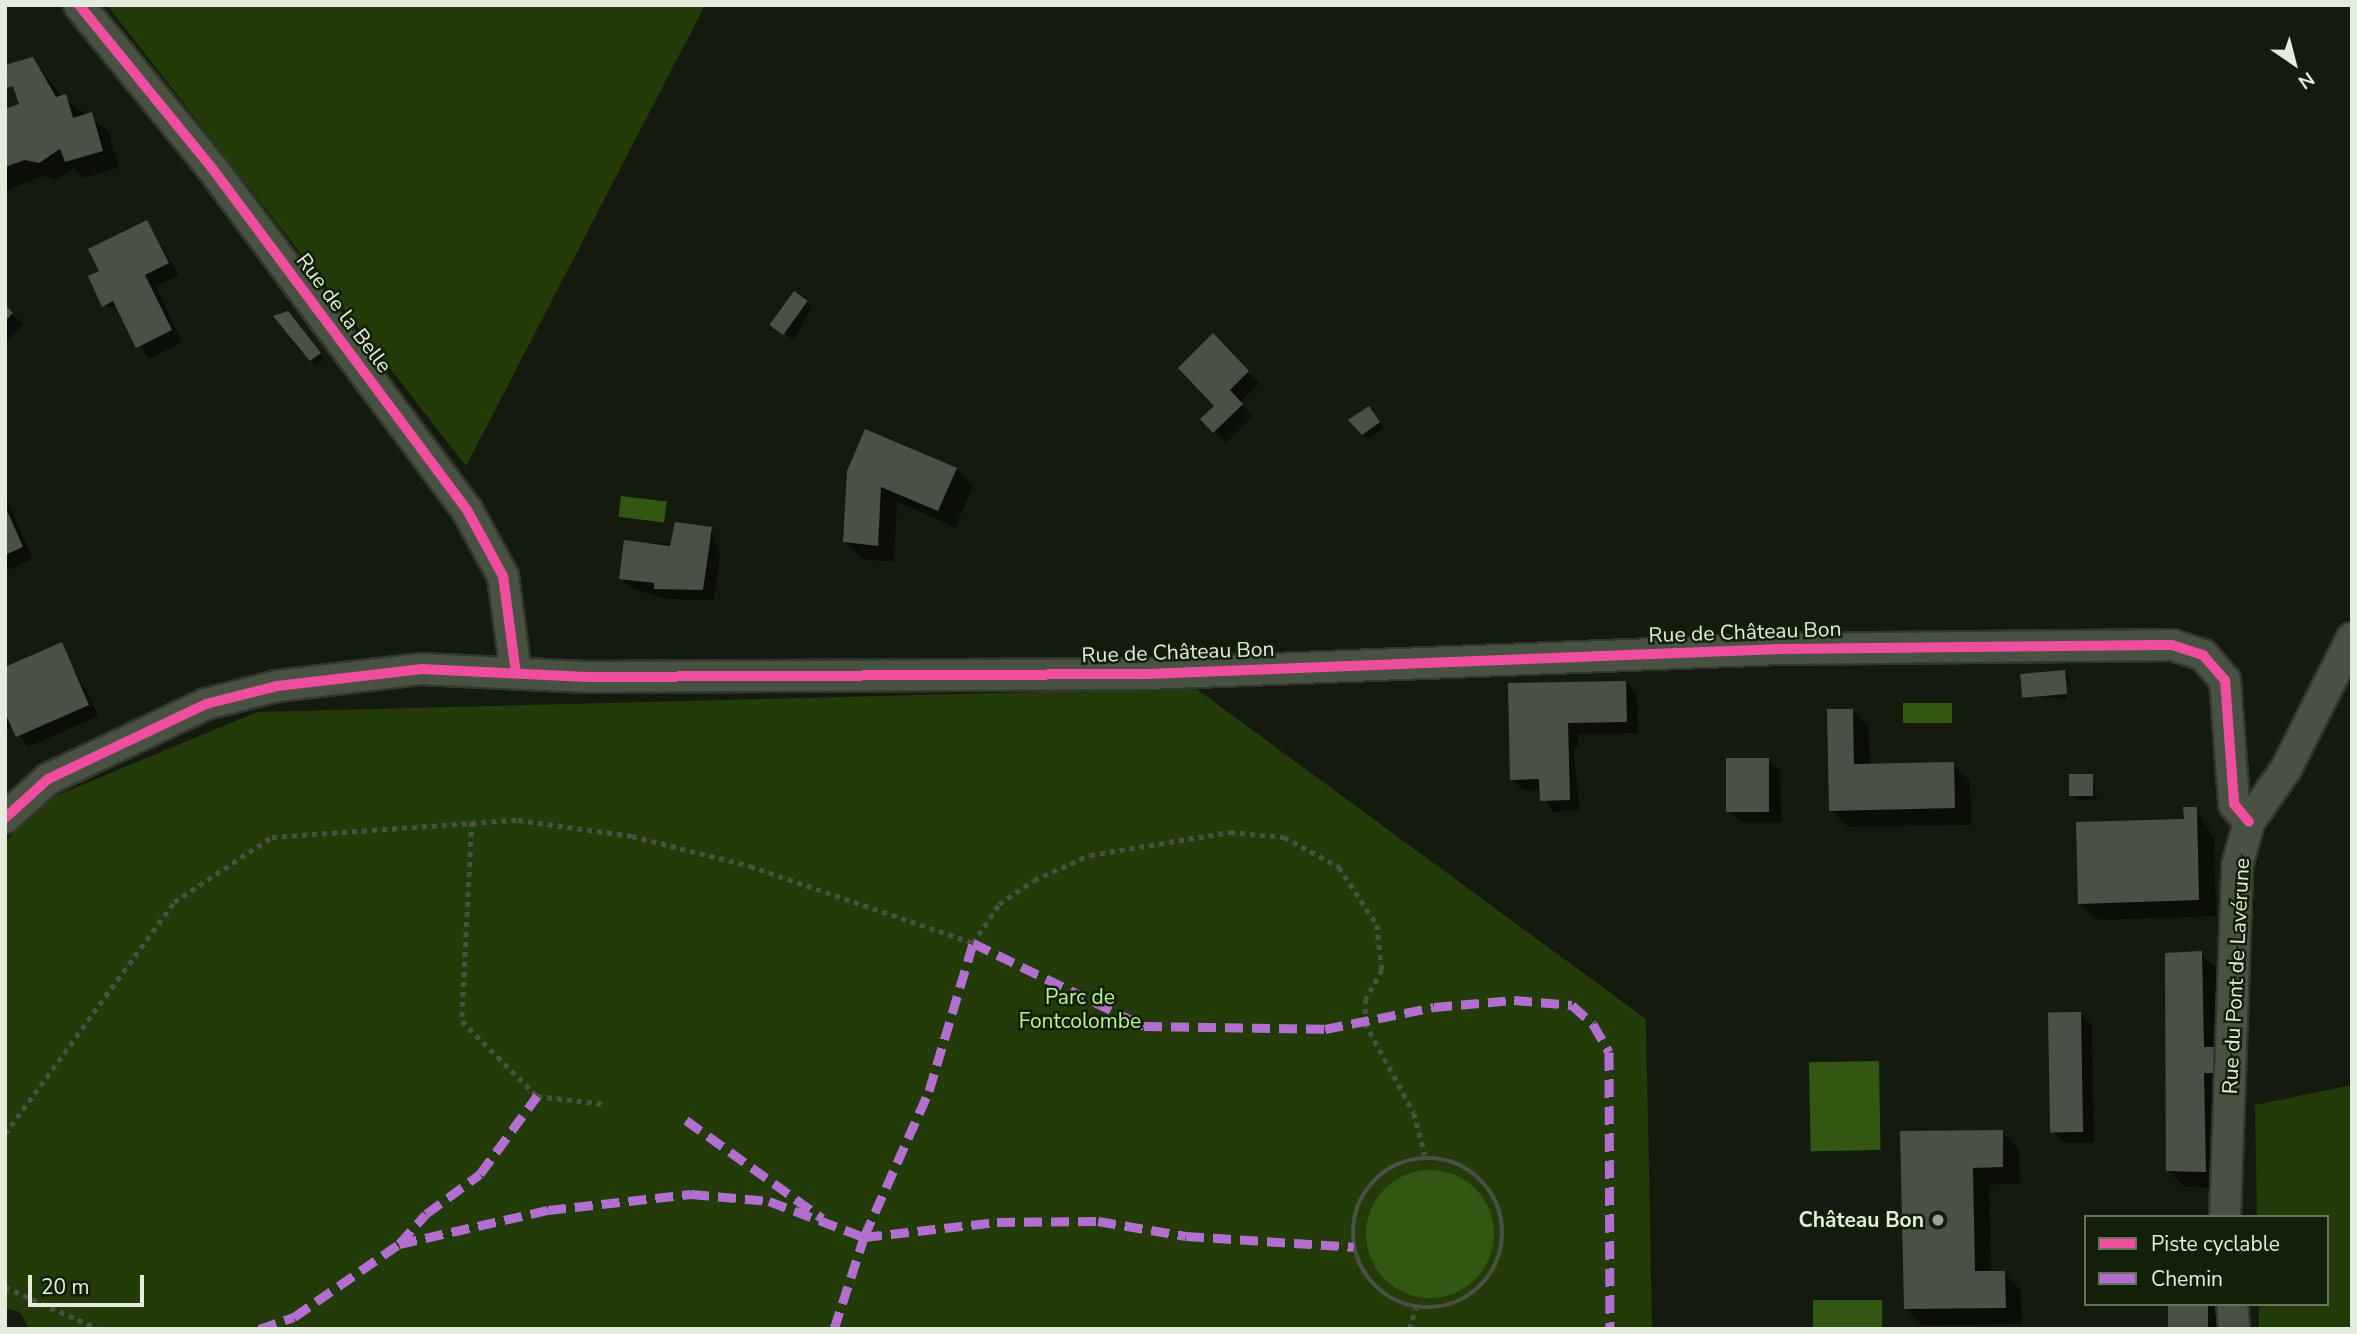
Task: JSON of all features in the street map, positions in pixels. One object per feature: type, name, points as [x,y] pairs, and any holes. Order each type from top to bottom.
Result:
[{"type":"street","name":"Rue de la Belle","points":[[79,5],[212,168],[467,510],[503,576],[516,673]]},
{"type":"street","name":"Rue du Pont de Lavérune","points":[[2225,1215],[2237,866],[2249,822],[2286,769],[2352,638]]},
{"type":"street","name":"Rue de Château Bon","points":[[5,818],[48,779],[206,704],[277,687],[422,669],[516,673],[1147,674],[1781,649],[2172,645],[2203,655],[2225,680],[2229,771],[2234,804],[2249,822]]},
{"type":"street","points":[[2232,1306],[2234,1329]]},
{"type":"path","points":[[5,1133],[174,902],[272,837],[518,820],[632,836],[858,899],[973,943],[999,904],[1034,880],[1090,855],[1230,832],[1284,837],[1339,867],[1377,925],[1382,970],[1366,999],[1365,1023],[1414,1113],[1425,1155]]},
{"type":"path","points":[[472,822],[462,1021],[537,1096],[605,1104]]},
{"type":"path","points":[[1425,1155],[1460,1164],[1482,1179],[1504,1226],[1490,1276],[1471,1295],[1448,1306],[1416,1308],[1377,1289],[1362,1270],[1354,1247],[1355,1213],[1372,1182],[1425,1155]]},
{"type":"path","points":[[5,1287],[99,1329]]},
{"type":"path","points":[[1409,1329],[1416,1308]]},
{"type":"green space","points":[[107,5],[705,5],[466,466]]},
{"type":"green space","name":"Parc de Fontcolombe","points":[[1195,688],[1646,1019],[1652,1329],[29,1329],[20,1312],[5,1308],[5,842],[48,799],[257,712]]},
{"type":"green space","points":[[2352,1085],[2352,1329],[2259,1329],[2259,1306],[2329,1306],[2329,1215],[2257,1215],[2255,1105]]},
{"type":"shaded area","points":[[621,496],[667,502],[664,522],[618,517]]},
{"type":"shaded area","points":[[1903,703],[1952,703],[1952,723],[1903,723]]},
{"type":"shaded area","points":[[1879,1061],[1881,1150],[1811,1151],[1809,1062]]},
{"type":"shaded area","points":[[1430,1170],[1455,1175],[1475,1189],[1489,1209],[1494,1234],[1489,1259],[1475,1279],[1455,1293],[1430,1298],[1405,1293],[1385,1279],[1371,1259],[1366,1234],[1371,1209],[1385,1189],[1405,1175]]},
{"type":"shaded area","points":[[1813,1300],[1882,1300],[1882,1329],[1813,1329]]},
{"type":"building","points":[[33,57],[56,97],[66,94],[73,118],[92,112],[103,151],[65,162],[60,149],[39,163],[25,160],[5,167],[5,109],[19,104],[13,86],[6,88],[5,65]]},
{"type":"building","points":[[147,220],[169,263],[145,275],[172,330],[136,348],[113,301],[102,307],[88,276],[99,271],[88,249]]},
{"type":"building","points":[[794,291],[808,301],[783,335],[769,325]]},
{"type":"building","points":[[5,305],[13,313],[5,321]]},
{"type":"building","points":[[288,311],[321,353],[310,361],[273,316]]},
{"type":"building","points":[[1213,333],[1249,371],[1230,390],[1243,404],[1213,433],[1200,419],[1214,406],[1178,368]]},
{"type":"building","points":[[1369,406],[1380,422],[1362,435],[1348,420]]},
{"type":"building","points":[[865,429],[957,468],[938,511],[881,487],[878,546],[843,542],[847,471]]},
{"type":"building","points":[[5,506],[23,547],[5,555]]},
{"type":"building","points":[[675,522],[712,527],[703,590],[654,589],[654,583],[619,579],[624,540],[670,546]]},
{"type":"building","points":[[62,642],[89,705],[16,737],[5,713],[5,667]]},
{"type":"building","points":[[2065,670],[2067,694],[2022,698],[2020,674]]},
{"type":"building","points":[[1626,681],[1627,722],[1568,723],[1570,800],[1540,801],[1539,779],[1510,780],[1508,683]]},
{"type":"building","points":[[1827,709],[1853,709],[1854,764],[1954,762],[1955,808],[1829,811]]},
{"type":"building","points":[[1726,758],[1769,758],[1769,812],[1726,812]]},
{"type":"building","points":[[2069,774],[2093,774],[2093,796],[2069,796]]},
{"type":"building","points":[[2183,807],[2197,807],[2199,900],[2078,904],[2076,822],[2184,819]]},
{"type":"building","points":[[2202,951],[2204,1047],[2215,1047],[2216,1073],[2204,1073],[2206,1172],[2166,1171],[2165,953]]},
{"type":"building","points":[[2081,1012],[2083,1132],[2050,1133],[2048,1013]]},
{"type":"building","name":"Château Bon","points":[[2003,1130],[2003,1167],[1973,1168],[1975,1271],[2005,1271],[2006,1308],[1904,1309],[1900,1131]]},
{"type":"building","points":[[2168,1306],[2208,1306],[2208,1329],[2168,1329]]},
{"type":"marked path","points":[[834,1329],[864,1237],[929,1091],[973,943],[1144,1026],[1325,1029],[1434,1007],[1514,1000],[1572,1005],[1593,1024],[1609,1052],[1610,1329]]},
{"type":"marked path","points":[[399,1244],[426,1214],[480,1174],[537,1096]]},
{"type":"marked path","points":[[686,1120],[822,1218]]},
{"type":"marked path","points":[[259,1329],[294,1317],[399,1244],[548,1210],[691,1194],[769,1201],[864,1237],[997,1222],[1098,1221],[1186,1236],[1354,1247]]},
{"type":"cycle path","points":[[79,5],[212,168],[467,510],[503,576],[516,673]]},
{"type":"cycle path","points":[[5,818],[48,779],[206,704],[277,686],[422,669],[587,677],[1147,674],[1781,649],[2172,645],[2203,655],[2225,680],[2234,804],[2249,822]]},
{"type":"place","name":"Château Bon","points":[[1938,1220]]}]
